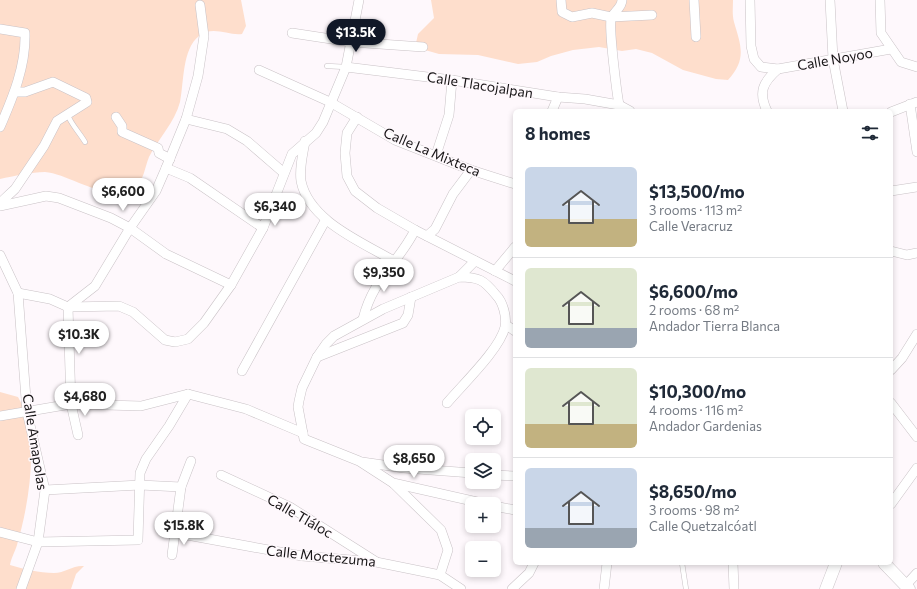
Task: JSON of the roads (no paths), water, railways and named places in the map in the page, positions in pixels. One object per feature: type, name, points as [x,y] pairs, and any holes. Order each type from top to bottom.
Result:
[{"type":"street","points":[[0,255],[18,293],[50,299],[68,306],[120,306],[133,312],[165,340],[174,342],[188,339],[204,323],[231,285],[263,228],[292,154],[316,132],[346,67],[358,0]]},
{"type":"street","points":[[561,0],[562,12],[572,17],[592,13],[611,17],[652,15]]},
{"type":"street","points":[[620,108],[611,17],[622,3],[622,0]]},
{"type":"street","points":[[694,0],[696,37]]},
{"type":"street","points":[[750,0],[754,59],[761,67],[778,69]]},
{"type":"street","points":[[830,0],[833,59],[843,109]]},
{"type":"street","points":[[880,0],[881,33],[901,62],[917,67]]},
{"type":"street","points":[[68,306],[95,286],[123,243],[130,228],[156,191],[186,119],[198,76],[204,36],[200,5]]},
{"type":"street","points":[[0,29],[25,33],[25,51],[15,92],[1,124]]},
{"type":"street","points":[[292,33],[351,42],[423,46]]},
{"type":"street","name":"Calle Noyoo","points":[[778,69],[891,49]]},
{"type":"street","name":"Calle Tlacojalpan","points":[[346,67],[452,80],[558,97],[585,99],[620,108]]},
{"type":"street","points":[[766,109],[762,101],[762,89],[768,77],[778,69]]},
{"type":"street","name":"Calle La Mixteca","points":[[259,70],[330,102],[395,140],[471,170],[513,183]]},
{"type":"street","points":[[436,155],[449,115],[452,80]]},
{"type":"street","points":[[0,204],[14,189],[44,146],[57,121],[87,102],[86,98],[53,82],[25,92],[15,92]]},
{"type":"street","points":[[553,109],[558,97]]},
{"type":"street","points":[[893,111],[913,103],[917,152]]},
{"type":"street","points":[[116,117],[122,126],[122,132],[158,148],[159,153],[168,163],[263,228]]},
{"type":"street","points":[[357,117],[347,133],[345,152],[347,176],[355,191],[377,208],[415,230],[513,280]]},
{"type":"street","points":[[186,119],[227,129],[247,141],[284,173]]},
{"type":"street","points":[[305,141],[301,164],[301,181],[307,198],[325,221],[394,260]]},
{"type":"street","points":[[427,236],[435,229],[453,194],[471,170]]},
{"type":"street","points":[[893,191],[917,187]]},
{"type":"street","points":[[0,204],[46,196],[59,198],[110,218],[130,228],[166,254],[231,285]]},
{"type":"street","points":[[242,371],[325,221]]},
{"type":"street","points":[[363,319],[369,297],[381,277],[407,246],[415,230]]},
{"type":"street","points":[[495,271],[513,249]]},
{"type":"street","points":[[893,252],[907,255],[917,253]]},
{"type":"street","points":[[440,575],[448,550],[441,530],[393,483],[359,461],[304,439],[298,407],[302,388],[317,357],[334,336],[363,319],[459,277],[475,261]]},
{"type":"street","points":[[447,403],[494,349],[506,326],[504,310],[498,296],[484,281],[472,277],[459,277]]},
{"type":"street","name":"Calle Amapolas","points":[[18,293],[27,412],[45,490],[38,542],[20,589]]},
{"type":"street","points":[[317,357],[403,323],[408,315],[411,297]]},
{"type":"street","points":[[68,306],[71,404],[78,435]]},
{"type":"street","points":[[506,326],[513,330]]},
{"type":"street","points":[[893,368],[902,358],[917,334]]},
{"type":"street","points":[[0,416],[71,404],[141,406],[188,394],[208,398],[226,405],[246,410],[303,433]]},
{"type":"street","points":[[0,532],[38,542],[138,540],[140,473],[146,459],[169,426],[188,394]]},
{"type":"street","points":[[893,406],[917,437]]},
{"type":"street","points":[[172,555],[176,534],[181,487],[191,461]]},
{"type":"street","points":[[359,461],[404,468],[465,472]]},
{"type":"street","points":[[893,501],[917,468]]},
{"type":"street","name":"Calle Tláloc","points":[[221,475],[290,507],[376,562]]},
{"type":"street","points":[[501,475],[513,476]]},
{"type":"street","points":[[393,483],[465,499]]},
{"type":"street","points":[[45,490],[140,485],[181,487]]},
{"type":"street","points":[[501,507],[513,510]]},
{"type":"street","name":"Calle Moctezuma","points":[[176,534],[302,556],[376,562],[440,575],[461,589]]},
{"type":"street","points":[[512,589],[533,565]]},
{"type":"street","points":[[604,589],[607,565]]},
{"type":"street","points":[[733,565],[735,578],[734,589]]},
{"type":"street","points":[[826,589],[835,565]]},
{"type":"street","points":[[886,565],[907,587],[917,573]]},
{"type":"street","points":[[728,589],[735,578]]},
{"type":"lane","name":"Calle Tlacojalpan","points":[[327,66],[346,67]]},
{"type":"lane","points":[[68,115],[69,121],[76,127],[85,142]]},
{"type":"lane","points":[[682,565],[686,589]]}]
